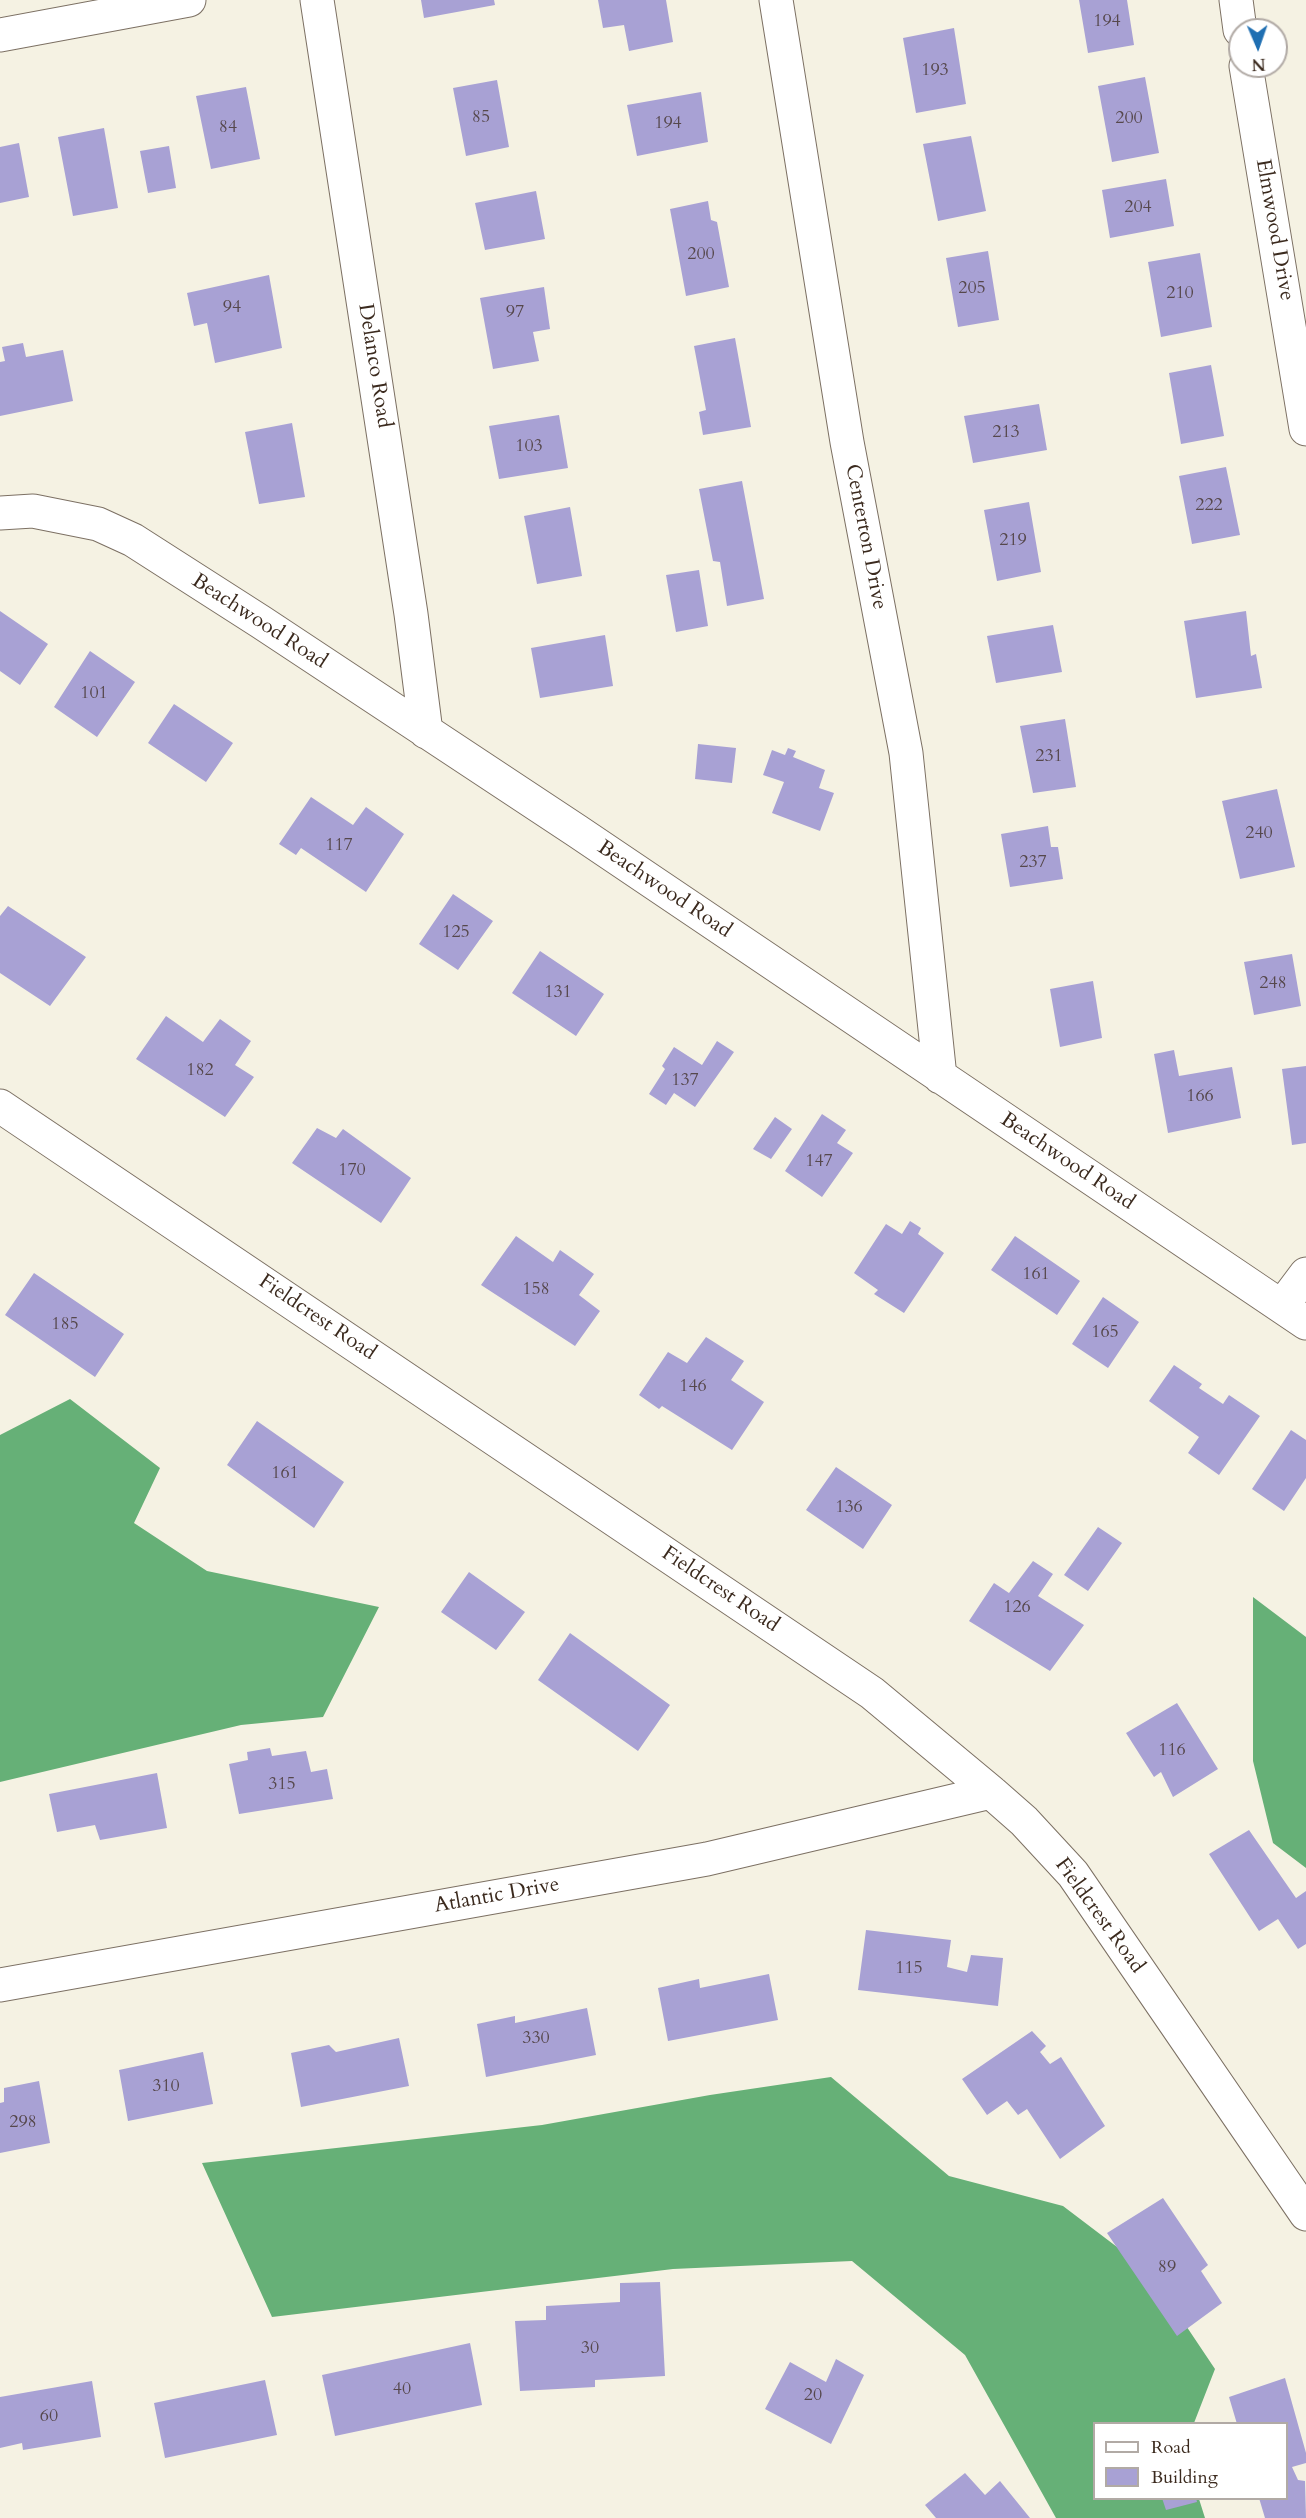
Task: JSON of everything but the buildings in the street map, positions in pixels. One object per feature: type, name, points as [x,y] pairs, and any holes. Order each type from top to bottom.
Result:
[{"type":"street","points":[[0,35],[189,0]]},
{"type":"street","name":"Delanco Road","points":[[316,0],[411,614],[426,732]]},
{"type":"street","name":"Centerton Drive","points":[[776,0],[847,442],[906,753],[940,1077]]},
{"type":"street","points":[[1236,0],[1238,18]]},
{"type":"street","name":"Elmwood Drive","points":[[1248,78],[1306,429]]},
{"type":"street","name":"Beachwood Road","points":[[0,513],[33,512],[87,522],[133,540],[261,621],[577,831],[1294,1314]]},
{"type":"street","name":"Fieldcrest Road","points":[[0,1107],[872,1693],[991,1792],[1024,1821],[1073,1874],[1306,2214]]},
{"type":"street","points":[[1294,1314],[1306,1274]]},
{"type":"street","name":"Atlantic Drive","points":[[0,1985],[707,1859],[991,1792]]},
{"type":"green space","points":[[70,1399],[160,1468],[134,1523],[207,1571],[379,1607],[323,1717],[241,1725],[0,1782],[0,1435]]},
{"type":"green space","points":[[1253,1597],[1306,1637],[1306,1868],[1273,1843],[1253,1761]]},
{"type":"green space","points":[[831,2077],[949,2176],[1063,2206],[1150,2272],[1215,2369],[1194,2422],[1093,2422],[1093,2500],[1199,2500],[1205,2518],[1056,2518],[965,2355],[852,2261],[673,2269],[272,2317],[202,2163],[542,2125],[710,2095]]}]
